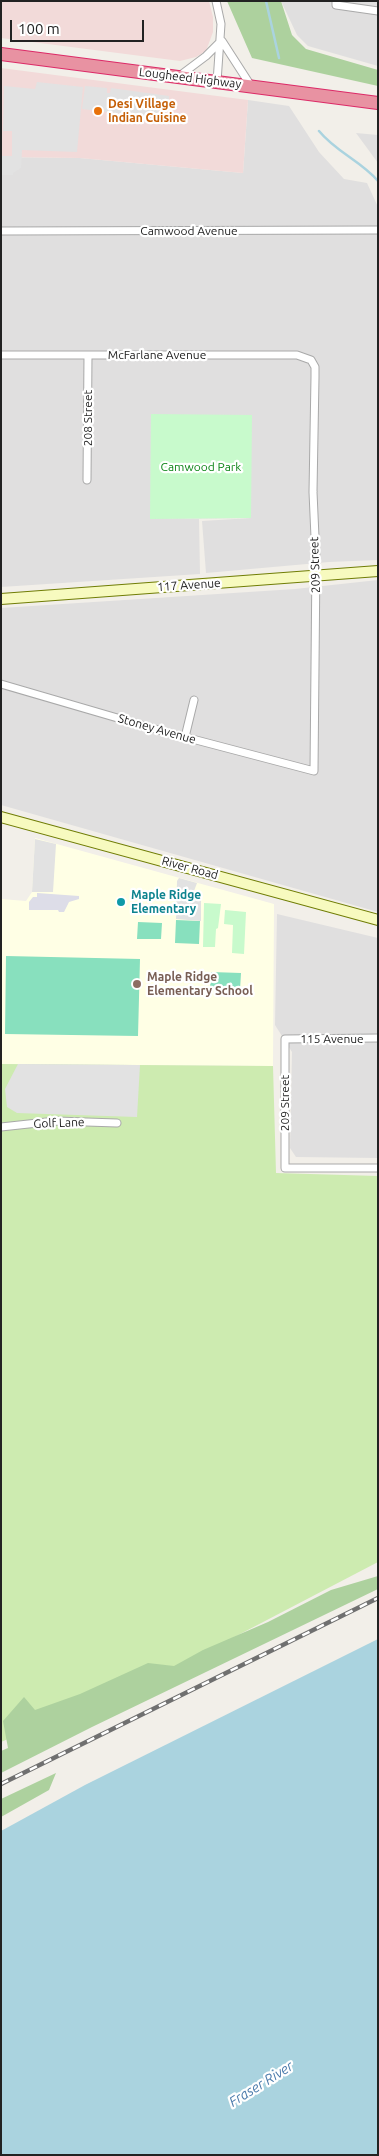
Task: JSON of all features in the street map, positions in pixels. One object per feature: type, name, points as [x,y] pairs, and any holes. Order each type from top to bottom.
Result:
[{"type":"highway","name":"Lougheed Highway","points":[[1,54],[378,103]]},
{"type":"street","points":[[216,1],[222,24],[217,82]]},
{"type":"street","points":[[336,3],[378,11]]},
{"type":"street","points":[[178,77],[206,56],[221,40]]},
{"type":"street","points":[[221,40],[252,86]]},
{"type":"street","name":"Camwood Avenue","points":[[1,231],[378,230]]},
{"type":"street","name":"McFarlane Avenue","points":[[1,355],[297,355],[311,360]]},
{"type":"street","name":"208 Street","points":[[87,480],[88,355]]},
{"type":"street","name":"209 Street","points":[[311,360],[315,367],[313,492],[316,575],[314,771]]},
{"type":"street","name":"117 Avenue","points":[[1,599],[378,571]]},
{"type":"street","name":"Stoney Avenue","points":[[1,684],[185,737],[314,771]]},
{"type":"street","points":[[185,737],[194,700]]},
{"type":"street","name":"River Road","points":[[1,817],[378,920]]},
{"type":"street","name":"115 Avenue","points":[[286,1039],[378,1038]]},
{"type":"street","name":"209 Street","points":[[286,1039],[285,1168],[378,1168]]},
{"type":"street","name":"Golf Lane","points":[[1,1127],[56,1121],[117,1123]]},
{"type":"shaded area","points":[[1,1],[209,1],[213,17],[213,32],[206,51],[196,57],[180,61],[1,38]]},
{"type":"shaded area","points":[[281,1],[378,1],[378,66],[308,46],[297,35]]},
{"type":"shaded area","points":[[1,68],[248,100],[243,173],[80,158],[1,157]]},
{"type":"shaded area","points":[[37,82],[83,87],[77,152],[22,150],[21,168],[13,173],[13,175],[1,175],[1,156],[12,156],[12,131],[3,131],[4,86],[35,89]]},
{"type":"shaded area","points":[[85,86],[107,88],[107,93],[110,93],[111,88],[169,96],[169,106],[159,105],[158,118],[82,109]]},
{"type":"shaded area","points":[[248,100],[289,106],[319,152],[344,179],[367,183],[378,207],[378,560],[329,562],[206,573],[202,521],[251,518],[150,519],[199,519],[200,574],[1,587],[1,157],[80,158],[243,173]]},
{"type":"shaded area","points":[[356,133],[378,135],[378,163]]},
{"type":"shaded area","points":[[378,580],[378,912],[1,805],[1,608],[295,589]]},
{"type":"shaded area","name":"Maple Ridge Elementary School","points":[[35,838],[274,904],[273,1066],[1,1064],[1,899],[26,901],[32,892]]},
{"type":"shaded area","points":[[35,839],[56,844],[53,892],[32,892]]},
{"type":"shaded area","points":[[179,878],[197,883],[194,891],[201,892],[201,921],[176,919],[177,881]]},
{"type":"shaded area","points":[[37,893],[79,896],[79,899],[69,902],[64,912],[59,912],[58,910],[29,910],[29,902],[33,897],[37,897]]},
{"type":"shaded area","points":[[277,914],[378,938],[378,1158],[296,1157],[290,1148],[292,1052],[275,1025]]},
{"type":"shaded area","points":[[18,1064],[140,1065],[137,1117],[17,1113],[7,1107],[5,1089]]},
{"type":"green space","points":[[227,1],[281,1],[292,35],[306,49],[378,70],[378,86],[252,58]]},
{"type":"green space","name":"Camwood Park","points":[[151,414],[252,415],[251,518],[150,519]]},
{"type":"green space","points":[[204,903],[221,904],[215,947],[203,947]]},
{"type":"green space","points":[[225,910],[246,912],[244,954],[232,953],[233,925],[224,924]]},
{"type":"green space","points":[[176,920],[200,921],[199,944],[175,943]]},
{"type":"green space","points":[[138,922],[162,923],[161,939],[137,939]]},
{"type":"green space","points":[[6,956],[140,959],[138,1036],[5,1034]]},
{"type":"green space","points":[[211,972],[241,973],[240,990],[210,989]]},
{"type":"green space","points":[[1,1064],[273,1066],[276,1173],[378,1176],[378,1562],[177,1667],[1,1742]]},
{"type":"green space","points":[[378,1576],[378,1589],[1,1773],[1,1751],[8,1748],[3,1721],[24,1697],[35,1710],[80,1694],[148,1663],[174,1666],[203,1650],[268,1622],[331,1590]]},
{"type":"green space","points":[[56,1773],[49,1790],[1,1817],[1,1799]]},
{"type":"water","name":"Fraser River","points":[[378,1639],[378,2155],[1,2155],[1,1831],[85,1785]]},
{"type":"waterway","points":[[266,1],[279,58]]},
{"type":"waterway","points":[[319,131],[333,145],[378,181]]},
{"type":"railway","points":[[1,1784],[378,1598]]},
{"type":"place","name":"Desi Village Indian Cuisine","points":[[98,111]]},
{"type":"place","name":"Maple Ridge Elementary","points":[[121,902]]},
{"type":"place","name":"Maple Ridge Elementary School","points":[[137,984]]}]
